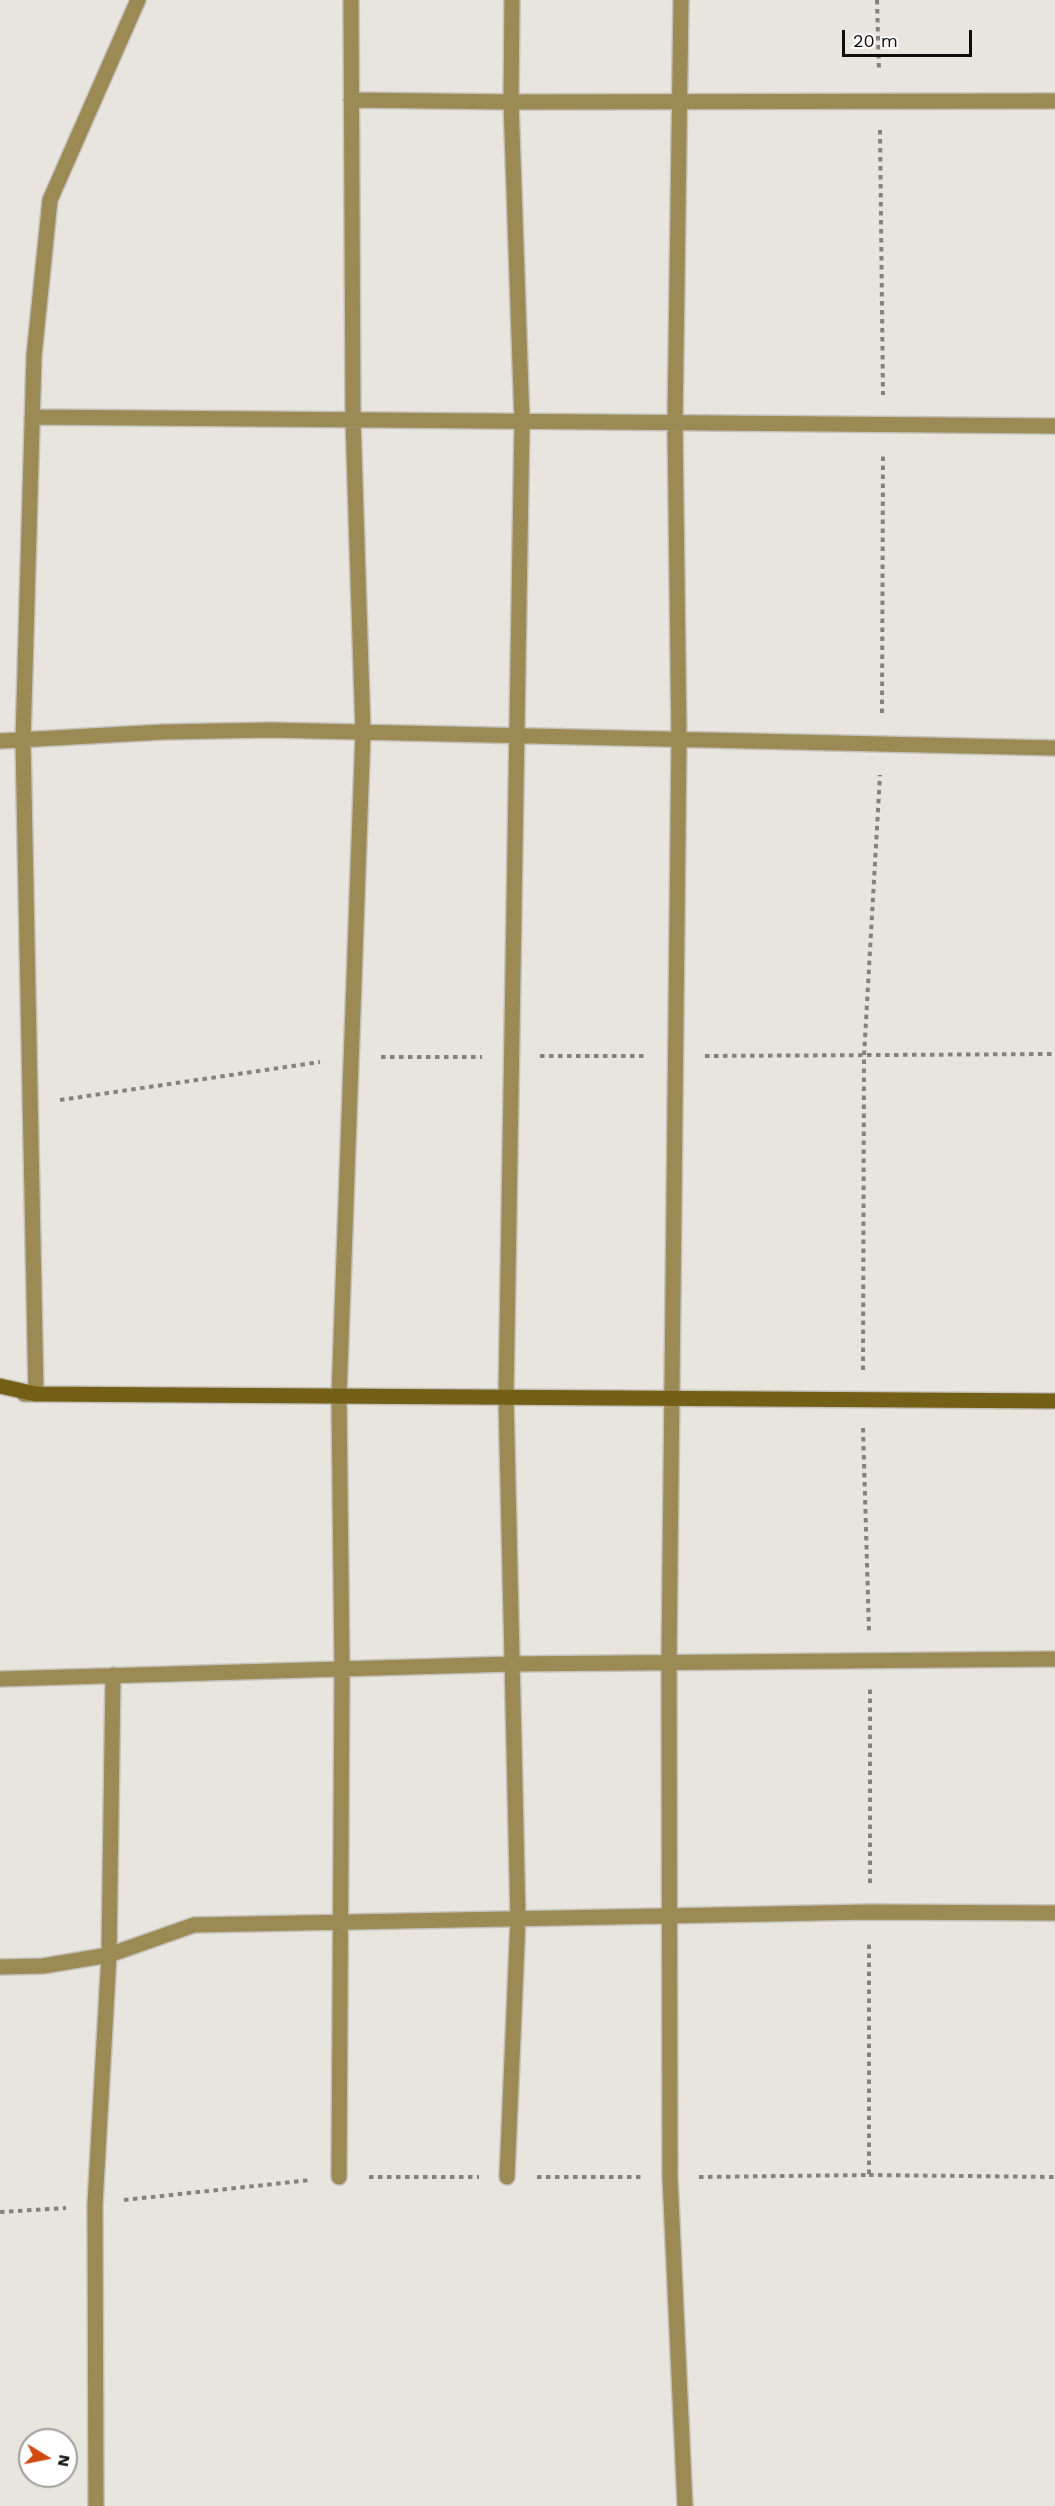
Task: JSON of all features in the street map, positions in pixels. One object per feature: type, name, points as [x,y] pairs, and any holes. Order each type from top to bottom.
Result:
[{"type":"street","points":[[36,1394],[22,741],[34,356],[50,200],[138,0]]},
{"type":"street","points":[[339,2177],[342,1669],[339,1396],[363,732],[353,420],[351,0]]},
{"type":"street","points":[[507,2177],[518,1919],[506,1397],[522,421],[511,102],[512,0]]},
{"type":"street","points":[[681,0],[675,423],[679,740],[670,1399],[669,1662],[670,2177],[685,2506]]},
{"type":"street","points":[[351,100],[1055,101]]},
{"type":"street","points":[[32,417],[1055,426]]},
{"type":"street","points":[[0,741],[174,731],[271,730],[1055,748]]},
{"type":"street","points":[[0,1386],[36,1394]]},
{"type":"street","points":[[0,1394],[1055,1401]]},
{"type":"street","points":[[0,1679],[512,1664],[1055,1659]]},
{"type":"street","points":[[96,2506],[95,2204],[109,1955],[113,1675]]},
{"type":"street","points":[[0,1966],[43,1966],[109,1955],[194,1925],[870,1911],[1055,1913]]},
{"type":"path","points":[[869,2175],[1055,2177]]}]
